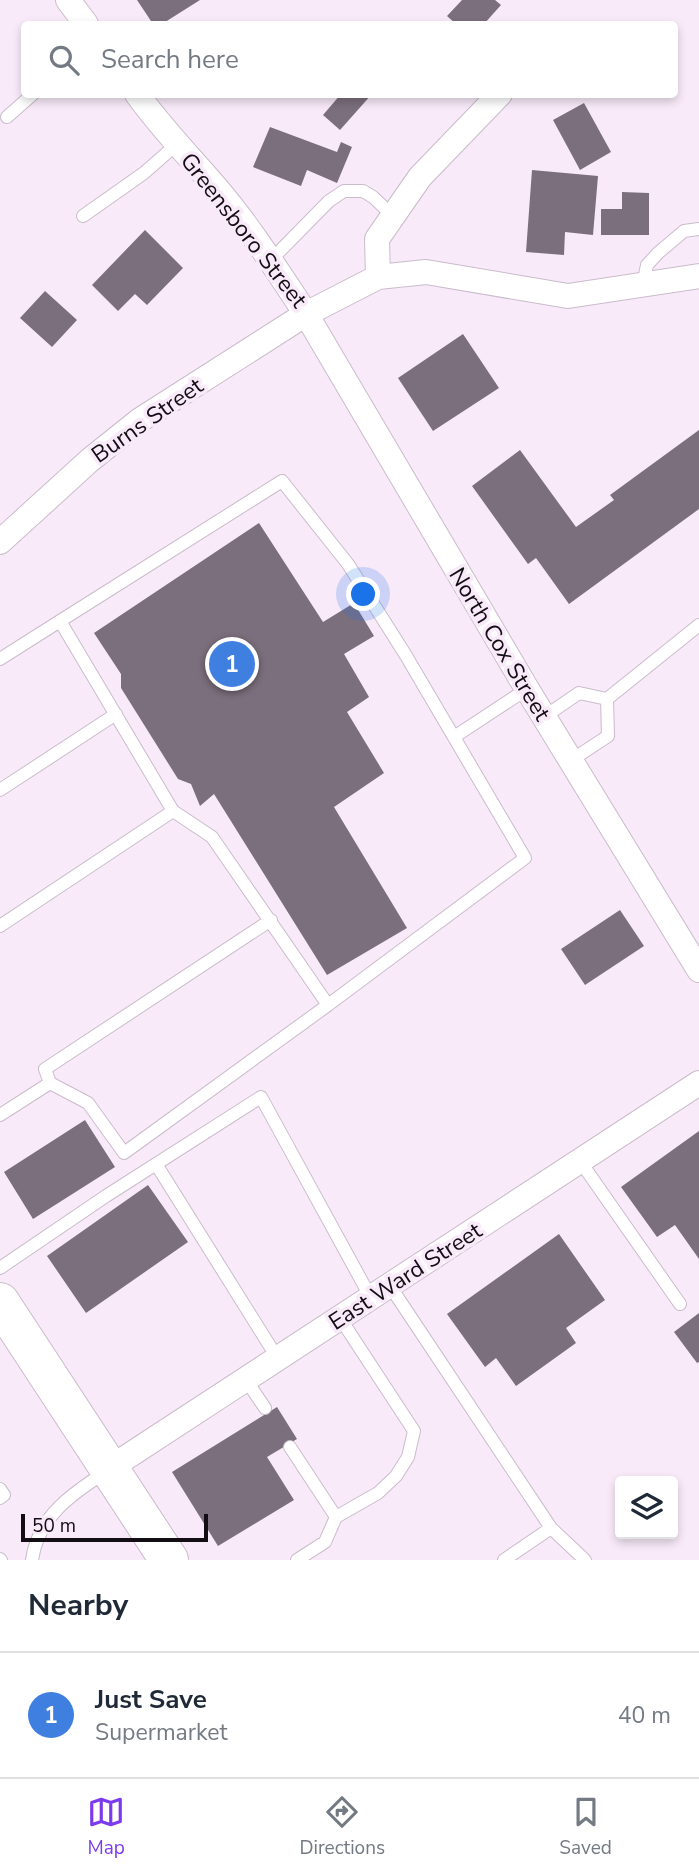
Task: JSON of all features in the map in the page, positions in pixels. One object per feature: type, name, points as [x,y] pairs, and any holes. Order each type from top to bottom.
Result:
[{"type":"main road","points":[[1,1306],[170,1560]]},
{"type":"street","points":[[68,0],[84,21]]},
{"type":"street","name":"Greensboro Street","points":[[140,98],[225,199],[306,314],[378,277],[426,272],[568,296],[699,276]]},
{"type":"street","points":[[378,277],[377,239],[420,177],[496,98]]},
{"type":"street","name":"Burns Street","points":[[0,542],[90,460],[140,420],[306,314]]},
{"type":"street","name":"North Cox Street","points":[[306,314],[570,761],[699,970]]},
{"type":"street","name":"East Ward Street","points":[[110,1468],[699,1083]]},
{"type":"lane","points":[[7,117],[28,98]]},
{"type":"lane","points":[[83,216],[144,173],[177,144]]},
{"type":"lane","points":[[270,261],[329,201],[344,191],[363,191],[393,216]]},
{"type":"lane","points":[[643,285],[647,265],[652,259],[684,231],[699,229]]},
{"type":"lane","points":[[0,659],[282,481],[348,564],[405,654],[525,858],[124,1153],[88,1102],[50,1083],[45,1069],[271,920]]},
{"type":"lane","points":[[60,621],[173,811],[212,837],[328,1005]]},
{"type":"lane","points":[[607,699],[699,625]]},
{"type":"lane","points":[[454,737],[527,689]]},
{"type":"lane","points":[[544,717],[579,693],[607,699]]},
{"type":"lane","points":[[570,761],[608,736],[607,699]]},
{"type":"lane","points":[[0,790],[116,715]]},
{"type":"lane","points":[[0,926],[173,811]]},
{"type":"lane","points":[[0,1115],[50,1083]]},
{"type":"lane","points":[[0,1268],[261,1097],[380,1292],[551,1528],[585,1560]]},
{"type":"lane","points":[[580,1161],[680,1304]]},
{"type":"lane","points":[[156,1164],[278,1359]]},
{"type":"lane","points":[[297,1560],[326,1542],[336,1517],[378,1493],[396,1476],[408,1457],[414,1431],[340,1318]]},
{"type":"lane","points":[[246,1380],[265,1408]]},
{"type":"lane","points":[[290,1447],[336,1517]]},
{"type":"lane","points":[[33,1560],[34,1545],[66,1498],[110,1468]]},
{"type":"lane","points":[[0,1489],[4,1495],[0,1498]]},
{"type":"lane","points":[[504,1560],[551,1528]]},
{"type":"building","points":[[137,0],[200,0],[167,21],[151,21]]},
{"type":"building","points":[[462,0],[495,0],[501,5],[487,21],[453,21],[447,16]]},
{"type":"building","points":[[338,98],[368,98],[340,130],[323,115]]},
{"type":"building","points":[[584,103],[611,152],[580,170],[553,120]]},
{"type":"building","points":[[270,127],[337,152],[341,142],[352,147],[337,183],[307,170],[301,186],[253,167]]},
{"type":"building","points":[[532,170],[598,176],[593,235],[565,232],[564,255],[526,252]]},
{"type":"building","points":[[622,192],[649,193],[649,235],[601,235],[601,209],[622,209]]},
{"type":"building","points":[[145,230],[183,268],[147,305],[135,294],[118,311],[92,285]]},
{"type":"building","points":[[45,291],[77,320],[52,347],[20,318]]},
{"type":"building","points":[[463,334],[499,388],[433,431],[398,378]]},
{"type":"building","points":[[699,430],[699,509],[569,604],[536,558],[528,564],[472,486],[520,450],[576,527],[614,500],[610,495]]},
{"type":"building","points":[[259,523],[323,622],[354,603],[374,636],[344,654],[369,697],[347,712],[384,773],[334,807],[407,928],[327,975],[214,794],[200,806],[191,784],[178,779],[121,688],[121,674],[94,633]]},
{"type":"building","points":[[620,910],[644,946],[585,985],[561,949]]},
{"type":"building","points":[[85,1120],[115,1167],[33,1219],[4,1172]]},
{"type":"building","points":[[699,1131],[699,1259],[675,1225],[657,1237],[621,1187]]},
{"type":"building","points":[[148,1185],[188,1242],[86,1313],[47,1256]]},
{"type":"building","points":[[559,1234],[605,1300],[566,1328],[576,1343],[516,1386],[496,1358],[485,1367],[447,1314]]},
{"type":"building","points":[[699,1313],[699,1362],[697,1363],[674,1332]]},
{"type":"building","points":[[277,1407],[297,1439],[267,1457],[294,1500],[218,1546],[172,1472]]},
{"type":"place","name":"Just Save","points":[[232,664]]}]
